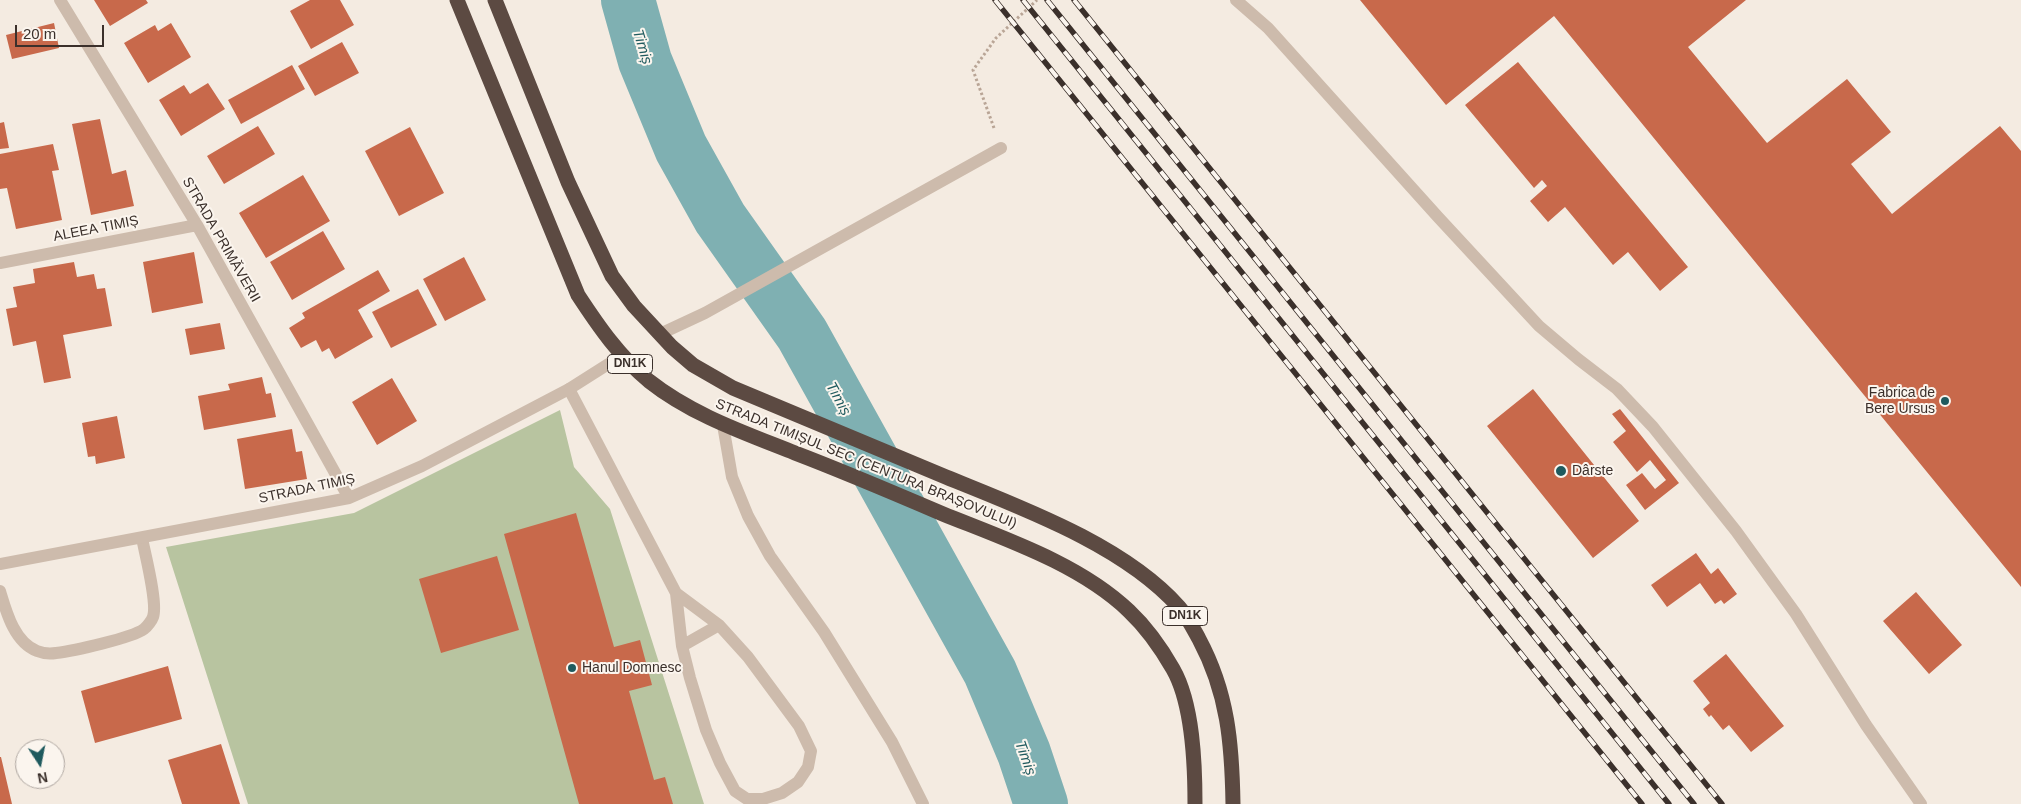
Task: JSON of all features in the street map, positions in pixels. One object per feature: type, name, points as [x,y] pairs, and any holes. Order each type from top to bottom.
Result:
[{"type":"highway","name":"STRADA TIMIȘUL SEC (CENTURA BRAȘOVULUI)","points":[[457,0],[578,295],[602,333],[622,356],[650,382],[682,403],[723,425],[1030,550],[1101,588],[1130,611],[1154,639],[1174,671],[1189,714],[1195,804]]},
{"type":"highway","name":"STRADA TIMIȘUL SEC (CENTURA BRAȘOVULUI)","points":[[495,0],[568,182],[597,246],[612,276],[634,306],[693,365],[733,388],[1023,508],[1107,549],[1150,579],[1180,608],[1208,656],[1221,690],[1229,730],[1233,804]]},
{"type":"street","name":"STRADA PRIMĂVERII","points":[[60,0],[197,225],[349,498]]},
{"type":"street","points":[[1236,0],[1268,28],[1539,326],[1578,360],[1617,389],[1653,427],[1736,531],[1796,614],[1866,725],[1921,804]]},
{"type":"street","points":[[660,334],[705,313],[1001,148]]},
{"type":"street","name":"ALEEA TIMIȘ","points":[[0,263],[197,225]]},
{"type":"street","name":"STRADA TIMIȘ","points":[[0,564],[349,498],[422,466],[568,389],[622,356]]},
{"type":"street","points":[[568,389],[676,592],[682,646],[690,678],[706,730],[720,763],[735,791],[747,799],[763,799],[782,792],[798,782],[808,767],[811,751],[800,726],[748,656],[719,625],[676,592]]},
{"type":"street","points":[[723,425],[732,476],[748,516],[770,556],[824,632],[892,742],[923,804]]},
{"type":"street","points":[[0,591],[8,619],[20,638],[36,651],[53,654],[76,650],[130,635],[145,629],[153,617],[153,599],[142,538]]},
{"type":"street","points":[[682,646],[719,625]]},
{"type":"path","points":[[1001,148],[973,70],[996,38],[1037,0]]},
{"type":"green space","points":[[560,410],[574,467],[610,509],[704,804],[248,804],[166,547],[354,513]]},
{"type":"building","points":[[94,0],[146,0],[148,3],[110,26]]},
{"type":"building","points":[[310,0],[340,0],[354,25],[311,49],[290,11]]},
{"type":"building","name":"Fabrica de Bere Ursus","points":[[1360,0],[1746,0],[1688,47],[1767,143],[1847,79],[1891,132],[1851,164],[1892,214],[2000,126],[2021,151],[2021,587],[1554,16],[1446,105]]},
{"type":"building","points":[[54,23],[59,48],[12,59],[6,35]]},
{"type":"building","points":[[171,23],[191,57],[148,83],[124,43],[155,25],[158,31]]},
{"type":"building","points":[[342,42],[359,73],[315,96],[298,66]]},
{"type":"building","points":[[1518,62],[1688,267],[1660,291],[1628,252],[1613,265],[1565,207],[1548,222],[1530,201],[1547,186],[1542,180],[1534,188],[1465,105]]},
{"type":"building","points":[[292,65],[305,89],[241,124],[228,100]]},
{"type":"building","points":[[208,83],[225,109],[181,136],[159,100],[184,85],[190,94]]},
{"type":"building","points":[[100,119],[112,174],[126,170],[134,206],[91,215],[72,124]]},
{"type":"building","points":[[4,122],[9,148],[0,149],[0,123]]},
{"type":"building","points":[[258,126],[275,154],[224,184],[207,156]]},
{"type":"building","points":[[410,127],[444,193],[399,216],[365,151]]},
{"type":"building","points":[[53,144],[59,170],[52,171],[62,220],[16,229],[7,188],[0,189],[0,154]]},
{"type":"building","points":[[303,175],[330,221],[266,258],[239,213]]},
{"type":"building","points":[[323,231],[345,269],[292,300],[270,262]]},
{"type":"building","points":[[194,252],[203,303],[152,313],[143,262]]},
{"type":"building","points":[[464,257],[486,300],[445,321],[423,279]]},
{"type":"building","points":[[74,262],[77,277],[94,274],[97,289],[105,288],[112,326],[63,335],[71,378],[44,383],[36,341],[13,346],[6,309],[17,307],[13,287],[35,283],[33,269]]},
{"type":"building","points":[[378,270],[390,291],[358,310],[373,337],[335,359],[329,348],[322,352],[316,340],[301,348],[289,328],[305,318],[302,313]]},
{"type":"building","points":[[418,289],[437,325],[391,348],[372,312]]},
{"type":"building","points":[[220,323],[225,349],[190,355],[185,329]]},
{"type":"building","points":[[262,377],[266,394],[271,393],[276,417],[204,430],[198,396],[230,390],[228,384]]},
{"type":"building","points":[[392,378],[417,421],[377,445],[352,402]]},
{"type":"building","name":"Dârste","points":[[1533,389],[1639,521],[1593,558],[1487,426]]},
{"type":"building","points":[[1620,409],[1679,483],[1645,510],[1626,485],[1642,473],[1655,489],[1666,480],[1650,460],[1637,472],[1613,442],[1626,431],[1612,414]]},
{"type":"building","points":[[117,416],[125,458],[96,464],[95,456],[88,457],[82,423]]},
{"type":"building","points":[[292,429],[296,452],[302,451],[307,479],[245,489],[237,439]]},
{"type":"building","points":[[576,513],[614,647],[640,640],[652,685],[629,691],[654,780],[665,777],[673,804],[579,804],[504,534]]},
{"type":"building","points":[[1696,553],[1711,574],[1718,568],[1737,594],[1724,604],[1721,600],[1715,604],[1700,583],[1667,607],[1651,585]]},
{"type":"building","points":[[497,556],[519,630],[441,653],[419,579]]},
{"type":"building","points":[[1916,592],[1962,645],[1929,674],[1883,621]]},
{"type":"building","points":[[1726,654],[1784,726],[1751,752],[1729,725],[1723,730],[1711,715],[1709,717],[1703,709],[1710,703],[1693,681]]},
{"type":"building","points":[[168,666],[182,719],[95,743],[81,691]]},
{"type":"building","points":[[221,744],[240,804],[182,804],[168,760]]},
{"type":"building","points":[[1,757],[12,804],[0,804]]},
{"type":"waterway","name":"Timiș","points":[[628,0],[645,61],[681,148],[720,218],[802,334],[990,672],[1024,753],[1041,804]]},
{"type":"railway","points":[[995,0],[1642,804]]},
{"type":"railway","points":[[1023,0],[1669,804]]},
{"type":"railway","points":[[1047,0],[1694,804]]},
{"type":"railway","points":[[1074,0],[1722,804]]},
{"type":"place","name":"Fabrica de Bere Ursus","points":[[1945,401]]},
{"type":"place","name":"Dârste","points":[[1561,471]]},
{"type":"place","name":"Hanul Domnesc","points":[[572,668]]}]
